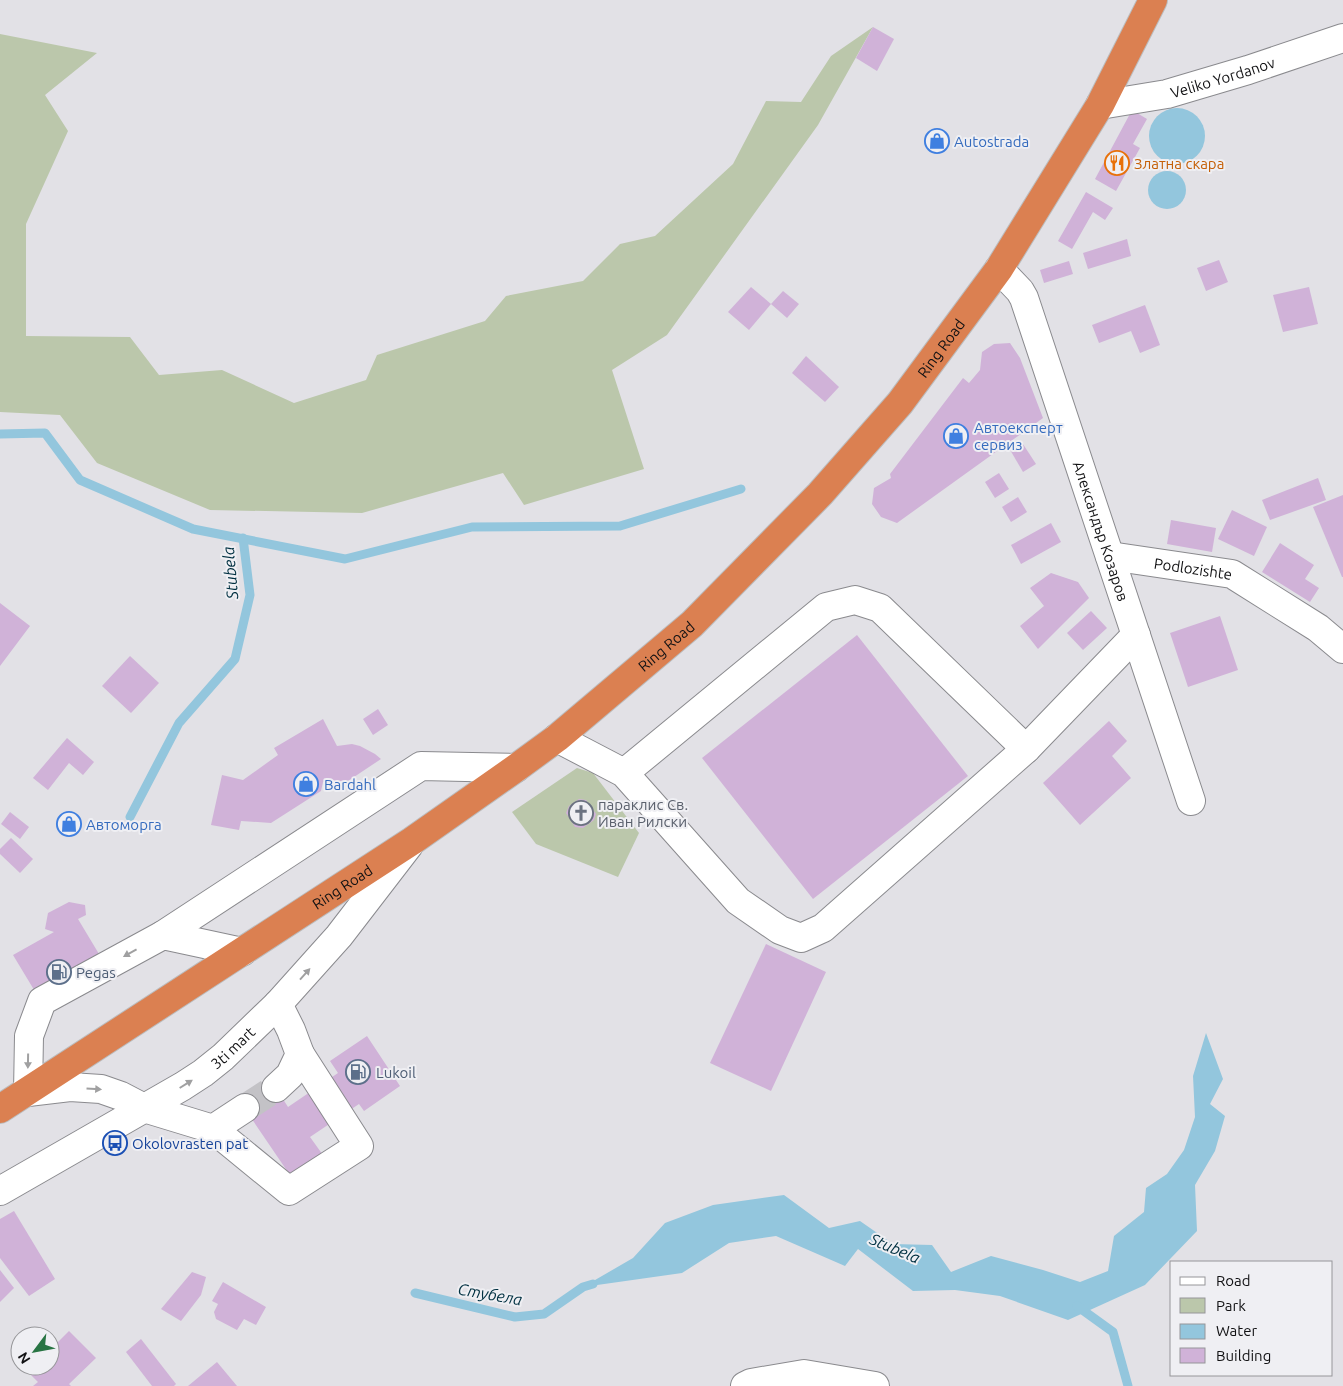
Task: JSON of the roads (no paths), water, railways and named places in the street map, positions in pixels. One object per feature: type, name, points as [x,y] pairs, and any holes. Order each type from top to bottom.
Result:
[{"type":"highway","name":"Ring Road","points":[[0,1109],[412,841],[558,738],[692,624],[820,494],[900,403],[998,269],[1100,105],[1153,0]]},
{"type":"street","name":"Veliko Yordanov","points":[[1100,105],[1167,94],[1343,38]]},
{"type":"street","name":"Александър Козаров","points":[[998,269],[1020,291],[1024,298],[1191,800]]},
{"type":"street","name":"Podlozishte","points":[[1110,556],[1232,574],[1318,628],[1343,649]]},
{"type":"street","points":[[624,773],[826,607],[855,600],[880,608],[1026,749]]},
{"type":"street","points":[[558,738],[624,773],[738,902],[780,930],[801,938],[823,928],[1026,749],[1136,635]]},
{"type":"street","points":[[278,1004],[300,1054],[359,1146],[289,1191],[213,1129],[144,1108],[121,1096],[101,1089],[70,1087],[28,1092],[29,1036],[42,1001],[163,935],[421,766],[516,768]]},
{"type":"street","name":"3ti mart","points":[[0,1191],[203,1073],[223,1057],[278,1004],[340,936],[412,841]]},
{"type":"street","points":[[163,935],[242,952]]},
{"type":"street","points":[[276,1088],[290,1075],[300,1054]]},
{"type":"street","points":[[213,1129],[245,1108]]},
{"type":"street","points":[[745,1386],[751,1383],[804,1374],[874,1386]]},
{"type":"water","points":[[1172,108],[1182,108],[1197,116],[1203,125],[1205,136],[1203,147],[1197,156],[1182,164],[1172,164],[1161,159],[1154,152],[1149,141],[1149,131],[1154,120],[1161,113]]},
{"type":"water","points":[[1167,171],[1181,176],[1186,190],[1181,204],[1167,209],[1153,204],[1148,190],[1153,176]]},
{"type":"water","points":[[1206,1033],[1223,1079],[1210,1104],[1225,1116],[1215,1151],[1195,1185],[1197,1231],[1145,1285],[1068,1320],[1000,1296],[955,1290],[913,1291],[858,1249],[845,1266],[776,1236],[729,1243],[682,1273],[583,1287],[633,1258],[665,1223],[713,1205],[784,1195],[829,1228],[860,1221],[893,1244],[932,1245],[951,1272],[991,1256],[1080,1282],[1108,1271],[1114,1236],[1144,1212],[1146,1188],[1167,1174],[1184,1150],[1195,1117],[1193,1076]]},
{"type":"waterway","points":[[0,434],[45,433],[80,480],[193,529],[345,559],[472,527],[620,526],[741,489]]},
{"type":"waterway","name":"Stubela","points":[[130,817],[179,723],[235,659],[250,595],[243,538]]},
{"type":"waterway","name":"Стубела","points":[[415,1293],[515,1317],[544,1314],[583,1287],[593,1284]]},
{"type":"waterway","name":"Stubela","points":[[1077,1306],[1113,1332],[1128,1386]]},
{"type":"tunnel","points":[[245,1108],[276,1088]]},
{"type":"place","name":"Autostrada","points":[[937,141]]},
{"type":"place","name":"Златна скара","points":[[1117,163]]},
{"type":"place","name":"Автоексперт сервиз","points":[[956,436]]},
{"type":"place","name":"Bardahl","points":[[306,784]]},
{"type":"place","name":"параклис Св. Иван Рилски","points":[[581,813]]},
{"type":"place","name":"Автоморга","points":[[69,824]]},
{"type":"place","name":"Pegas","points":[[59,972]]},
{"type":"place","name":"Lukoil","points":[[358,1072]]},
{"type":"place","name":"Okolovrasten pat","points":[[115,1143]]}]
